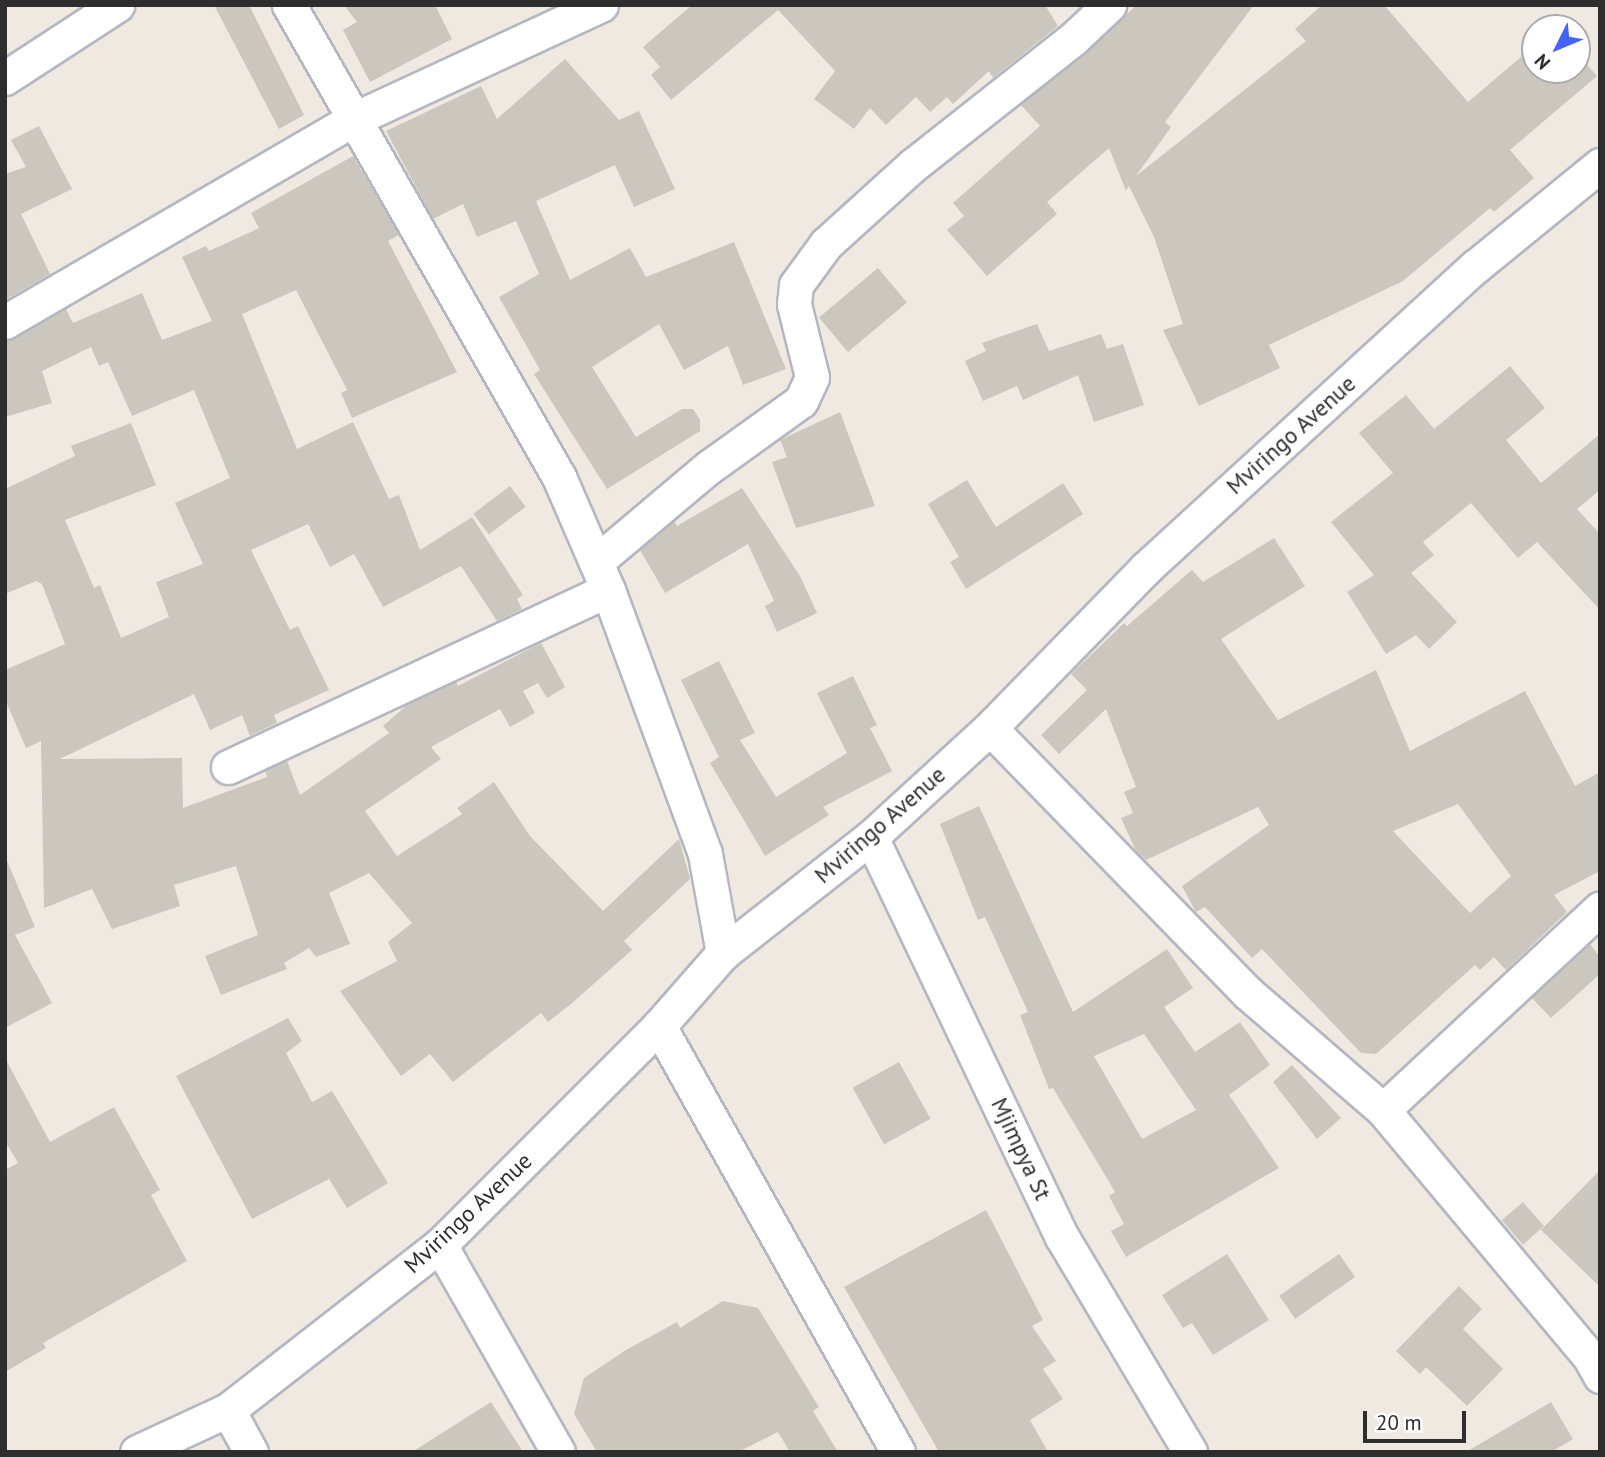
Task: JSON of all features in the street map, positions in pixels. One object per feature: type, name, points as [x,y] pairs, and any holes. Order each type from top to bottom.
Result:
[{"type":"street","points":[[5,78],[117,5]]},
{"type":"street","points":[[289,5],[559,477],[602,576],[705,854],[723,954]]},
{"type":"street","points":[[5,322],[354,119],[601,5]]},
{"type":"street","points":[[228,767],[602,576],[709,467],[801,401],[812,377],[794,304],[796,285],[826,244],[912,166],[1073,39],[1109,5]]},
{"type":"street","name":"Mviringo Avenue","points":[[137,1452],[228,1410],[440,1245],[659,1026],[723,954],[871,837],[990,728],[1146,568],[1476,266],[1600,165]]},
{"type":"street","points":[[990,728],[1248,993],[1383,1110],[1589,1356],[1600,1376]]},
{"type":"street","name":"Mjimpya St","points":[[871,837],[1062,1237],[1190,1452]]},
{"type":"street","points":[[1383,1110],[1600,908]]},
{"type":"street","points":[[659,1026],[898,1452]]},
{"type":"street","points":[[440,1245],[558,1452]]},
{"type":"street","points":[[228,1410],[251,1452]]},
{"type":"building","points":[[214,5],[249,5],[304,115],[279,129]]},
{"type":"building","points":[[344,5],[435,5],[452,39],[370,82],[343,30],[357,22]]},
{"type":"building","points":[[692,5],[1045,5],[1058,26],[993,78],[989,71],[953,104],[947,97],[930,112],[916,97],[886,125],[870,108],[854,129],[814,99],[835,71],[778,10],[671,100],[651,75],[660,67],[643,47]]},
{"type":"building","points":[[1137,5],[1254,5],[1165,122],[1171,127],[1136,176],[1306,41],[1295,29],[1322,5],[1384,5],[1468,102],[1521,57],[1521,84],[1588,84],[1510,150],[1534,178],[1494,212],[1490,208],[1403,281],[1269,345],[1280,368],[1199,406],[1163,330],[1183,324],[1154,237],[1129,186],[1126,191],[1109,148],[1047,202],[1057,214],[987,276],[947,230],[964,216],[953,203],[1040,126],[1021,105]]},
{"type":"building","points":[[565,59],[619,120],[639,111],[675,189],[634,207],[615,165],[536,201],[570,280],[630,248],[646,277],[734,242],[786,369],[743,385],[728,346],[684,370],[659,324],[592,367],[636,437],[682,409],[693,409],[700,420],[700,431],[607,489],[534,374],[540,370],[499,297],[539,274],[516,221],[477,237],[463,204],[433,219],[386,131],[481,86],[497,119]]},
{"type":"building","points":[[1591,69],[1597,76],[1591,81]]},
{"type":"building","points":[[39,126],[72,189],[21,214],[50,274],[5,300],[5,174],[26,167],[11,140]]},
{"type":"building","points":[[353,156],[399,235],[388,241],[457,372],[352,418],[341,393],[347,390],[296,290],[242,314],[297,449],[353,422],[389,499],[399,495],[420,550],[472,517],[523,595],[517,599],[522,609],[497,621],[461,566],[383,607],[354,554],[330,567],[308,524],[251,550],[290,630],[298,626],[329,690],[274,715],[277,723],[250,736],[242,715],[210,730],[194,694],[60,759],[182,758],[183,808],[267,777],[265,771],[287,761],[300,795],[389,733],[383,726],[407,705],[456,682],[458,686],[541,643],[565,687],[547,698],[538,683],[523,691],[535,713],[510,727],[500,709],[431,747],[441,759],[365,811],[397,856],[462,814],[457,808],[494,782],[530,836],[603,911],[679,839],[690,879],[624,941],[632,950],[571,1004],[548,1022],[541,1013],[453,1082],[430,1054],[401,1076],[340,991],[397,961],[388,942],[412,923],[369,873],[329,893],[350,944],[316,957],[309,948],[284,963],[287,969],[221,995],[205,956],[258,935],[236,866],[174,885],[180,906],[112,929],[92,889],[44,908],[41,741],[26,748],[5,699],[5,670],[65,644],[42,584],[36,581],[5,594],[5,489],[75,456],[71,446],[131,423],[156,485],[65,520],[94,588],[100,585],[121,638],[169,617],[156,582],[203,564],[175,503],[230,478],[194,390],[132,416],[108,362],[99,366],[91,347],[42,371],[52,403],[5,417],[5,341],[66,309],[73,323],[142,293],[162,340],[212,321],[182,257],[206,246],[209,251],[259,228],[251,213]]},
{"type":"building","points":[[878,268],[907,302],[848,352],[819,317]]},
{"type":"building","points":[[1037,324],[1049,351],[1101,334],[1107,349],[1123,344],[1144,405],[1094,422],[1078,375],[1023,400],[1017,386],[983,401],[965,361],[986,351],[982,343]]},
{"type":"building","points":[[1510,366],[1545,408],[1506,440],[1541,483],[1600,434],[1600,490],[1577,509],[1600,534],[1600,610],[1537,542],[1518,558],[1471,503],[1423,542],[1434,555],[1411,573],[1457,622],[1429,649],[1416,635],[1386,654],[1347,592],[1374,575],[1331,522],[1393,473],[1359,433],[1406,395],[1434,429]]},
{"type":"building","points":[[840,412],[875,506],[796,528],[772,462],[787,457],[780,440]]},
{"type":"building","points":[[967,480],[996,527],[1063,483],[1083,514],[966,589],[950,562],[959,557],[928,504]]},
{"type":"building","points":[[510,486],[526,507],[489,534],[473,514]]},
{"type":"building","points":[[742,488],[800,576],[817,613],[777,632],[765,606],[774,601],[748,544],[665,593],[640,550],[674,521],[677,526]]},
{"type":"building","points":[[1274,538],[1305,586],[1221,639],[1278,720],[1376,670],[1410,751],[1525,691],[1575,786],[1600,772],[1600,871],[1554,895],[1567,912],[1506,970],[1494,957],[1480,970],[1475,965],[1376,1054],[1361,1053],[1262,949],[1252,958],[1205,907],[1196,912],[1182,886],[1269,825],[1258,807],[1146,860],[1135,849],[1121,818],[1133,813],[1124,792],[1136,787],[1106,709],[1059,754],[1041,735],[1087,690],[1071,674],[1124,623],[1127,626],[1192,570],[1203,582]],"holes":[[[1458,804],[1511,876],[1470,913],[1393,831]]]},
{"type":"building","points":[[719,661],[755,733],[740,740],[776,797],[847,753],[817,693],[853,676],[877,725],[870,728],[892,771],[823,807],[829,815],[765,856],[710,763],[719,757],[681,680]]},
{"type":"building","points":[[979,806],[1073,1012],[1167,949],[1193,988],[1164,1007],[1195,1052],[1240,1022],[1270,1065],[1229,1095],[1279,1168],[1126,1257],[1111,1231],[1124,1224],[1109,1196],[1115,1192],[1053,1088],[1049,1089],[1020,1015],[1028,1012],[985,917],[978,920],[940,824]],"holes":[[[1144,1034],[1196,1110],[1142,1139],[1094,1056]]]},
{"type":"building","points":[[5,856],[35,927],[15,935],[52,1003],[5,1028]]},
{"type":"building","points":[[1590,944],[1600,957],[1600,974],[1551,1018],[1532,998]]},
{"type":"building","points":[[288,1018],[302,1041],[286,1053],[312,1102],[332,1091],[388,1183],[347,1208],[329,1179],[252,1219],[176,1076]]},
{"type":"building","points":[[5,1058],[50,1142],[114,1107],[160,1190],[151,1195],[187,1261],[43,1343],[46,1348],[5,1372],[5,1170],[18,1163],[5,1141]]},
{"type":"building","points":[[899,1062],[931,1119],[884,1145],[853,1088]]},
{"type":"building","points":[[1292,1065],[1341,1118],[1317,1139],[1273,1082]]},
{"type":"building","points":[[1600,1170],[1600,1287],[1541,1230]]},
{"type":"building","points":[[1523,1202],[1544,1226],[1523,1245],[1502,1220]]},
{"type":"building","points":[[986,1210],[1043,1320],[1032,1326],[1056,1361],[1043,1369],[1063,1399],[1030,1420],[1048,1452],[939,1452],[844,1287]]},
{"type":"building","points":[[1227,1254],[1269,1320],[1213,1355],[1192,1323],[1183,1328],[1162,1295]]},
{"type":"building","points":[[1339,1254],[1355,1277],[1295,1319],[1279,1296]]},
{"type":"building","points":[[1459,1286],[1482,1309],[1463,1329],[1503,1369],[1467,1406],[1426,1367],[1420,1374],[1396,1351]]},
{"type":"building","points":[[723,1301],[758,1308],[819,1407],[813,1411],[838,1452],[790,1452],[778,1432],[738,1452],[597,1452],[574,1414],[584,1378],[626,1350],[677,1322],[680,1328]]},
{"type":"building","points":[[491,1402],[523,1452],[412,1452]]},
{"type":"building","points":[[1551,1402],[1573,1439],[1551,1452],[1466,1452]]}]
